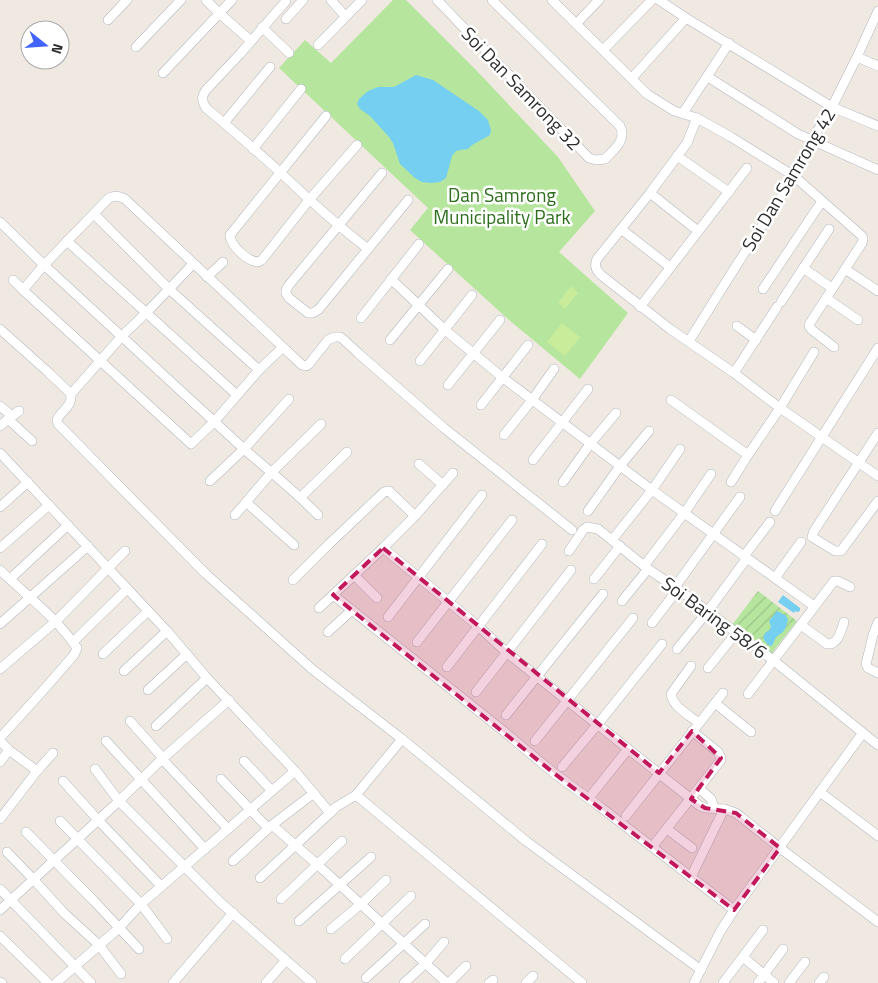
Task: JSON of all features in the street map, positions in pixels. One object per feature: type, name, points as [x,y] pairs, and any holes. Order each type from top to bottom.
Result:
[{"type":"street","points":[[108,20],[127,0]]},
{"type":"street","points":[[136,46],[181,0]]},
{"type":"street","points":[[206,0],[251,41]]},
{"type":"street","points":[[163,73],[232,0]]},
{"type":"street","points":[[286,0],[206,90],[202,95],[202,101],[206,108],[280,172],[309,200],[368,249]]},
{"type":"street","points":[[286,19],[303,0]]},
{"type":"street","points":[[331,0],[345,16]]},
{"type":"street","points":[[318,45],[362,0]]},
{"type":"street","name":"Soi Dan Samrong 32","points":[[437,0],[589,158],[596,160],[605,159],[622,139],[623,132],[620,126],[492,0]]},
{"type":"street","points":[[552,0],[647,94],[674,111],[697,118],[794,176],[862,236],[862,243],[810,322],[809,326],[812,330],[834,346]]},
{"type":"street","points":[[576,24],[599,0]]},
{"type":"street","points":[[603,50],[652,0]]},
{"type":"street","points":[[659,0],[832,107],[878,126]]},
{"type":"street","name":"Soi Dan Samrong 42","points":[[688,341],[794,176],[811,141],[832,107],[857,57],[875,27],[878,12]]},
{"type":"street","points":[[632,78],[686,18]]},
{"type":"street","points":[[262,27],[289,53]]},
{"type":"street","points":[[683,113],[729,44]]},
{"type":"street","points":[[857,57],[878,66]]},
{"type":"street","points":[[224,123],[270,67]]},
{"type":"street","points":[[708,77],[798,134],[878,170]]},
{"type":"street","points":[[253,149],[302,90]]},
{"type":"street","points":[[326,116],[230,235],[233,245],[250,260],[258,262],[262,260],[309,200],[356,145]]},
{"type":"street","points":[[697,118],[687,143],[597,259],[596,269],[640,307],[878,476]]},
{"type":"street","points":[[677,156],[729,192]]},
{"type":"street","points":[[640,307],[748,168]]},
{"type":"street","points":[[382,172],[286,290],[289,298],[308,313],[314,313],[320,309],[408,200]]},
{"type":"street","points":[[650,193],[698,231]]},
{"type":"street","points":[[23,290],[44,265],[109,198],[115,195],[125,199],[302,365],[306,366],[309,364],[328,340],[340,337],[444,428],[572,530]]},
{"type":"street","points":[[763,289],[822,201]]},
{"type":"street","points":[[94,214],[169,289],[260,370]]},
{"type":"street","points":[[0,222],[214,422],[318,515]]},
{"type":"street","points":[[621,229],[670,267]]},
{"type":"street","points":[[734,373],[829,230]]},
{"type":"street","points":[[67,241],[237,395]]},
{"type":"street","points":[[361,318],[419,244]]},
{"type":"street","points":[[208,277],[223,262]]},
{"type":"street","points":[[194,264],[122,336],[71,394],[70,405],[57,420],[61,428],[206,574],[312,669],[402,739],[526,841],[701,970]]},
{"type":"street","points":[[803,268],[832,288]]},
{"type":"street","points":[[390,340],[448,269]]},
{"type":"street","points":[[845,269],[878,291]]},
{"type":"street","points":[[391,279],[445,330],[502,377],[652,490],[814,606]]},
{"type":"street","points":[[13,280],[191,444],[214,422],[282,348]]},
{"type":"street","points":[[420,361],[472,295]]},
{"type":"street","points":[[826,298],[858,320]]},
{"type":"street","points":[[448,385],[500,320]]},
{"type":"street","points":[[737,326],[756,340]]},
{"type":"street","points":[[0,329],[71,394]]},
{"type":"street","points":[[481,405],[528,345]]},
{"type":"street","points":[[776,511],[878,348]]},
{"type":"street","points":[[731,482],[814,352]]},
{"type":"street","points":[[504,435],[554,369]]},
{"type":"street","points":[[532,460],[588,388]]},
{"type":"street","points":[[210,481],[244,449],[289,399]]},
{"type":"street","points":[[671,400],[748,455]]},
{"type":"street","points":[[0,406],[13,415],[32,440]]},
{"type":"street","points":[[563,482],[590,444],[616,413]]},
{"type":"street","points":[[0,426],[13,415]]},
{"type":"street","points":[[235,515],[271,473],[321,424]]},
{"type":"street","points":[[588,511],[620,466],[649,431]]},
{"type":"street","points":[[878,433],[814,531],[812,537],[835,551],[841,551],[878,501]]},
{"type":"street","points":[[594,579],[616,543],[680,449]]},
{"type":"street","points":[[301,498],[347,452]]},
{"type":"street","points":[[0,453],[167,631],[207,678],[295,771],[330,813]]},
{"type":"street","points":[[419,464],[443,485]]},
{"type":"street","points":[[319,608],[415,516],[453,473]]},
{"type":"street","points":[[622,601],[711,474]]},
{"type":"street","points":[[0,507],[28,482]]},
{"type":"street","points":[[294,580],[384,492],[389,491],[415,516]]},
{"type":"street","points":[[388,617],[482,495]]},
{"type":"street","points":[[652,623],[740,497]]},
{"type":"street","points":[[246,502],[294,545]]},
{"type":"street","points":[[0,548],[49,505]]},
{"type":"street","points":[[417,642],[512,520]]},
{"type":"street","points":[[677,649],[708,611],[770,522]]},
{"type":"street","points":[[10,579],[68,524]]},
{"type":"street","name":"Soi Baring 58/6","points":[[569,551],[583,530],[587,527],[598,529],[646,568],[708,611],[773,660],[862,734],[878,745]]},
{"type":"street","points":[[775,578],[802,542]]},
{"type":"street","points":[[447,667],[542,544]]},
{"type":"street","points":[[0,624],[88,546]]},
{"type":"street","points":[[383,548],[478,626],[506,652],[700,806],[705,808],[714,807],[736,813],[878,922]]},
{"type":"street","points":[[0,670],[55,622],[125,550]]},
{"type":"street","points":[[476,692],[571,570]]},
{"type":"street","points":[[1,572],[55,622],[77,648],[74,655],[0,740],[9,750],[37,771]]},
{"type":"street","points":[[354,575],[377,598]]},
{"type":"street","points":[[748,694],[834,581],[838,581],[850,588]]},
{"type":"street","points":[[73,642],[127,589]]},
{"type":"street","points":[[506,715],[604,594]]},
{"type":"street","points":[[333,595],[555,774],[734,910]]},
{"type":"street","points":[[328,632],[352,610]]},
{"type":"street","points":[[103,654],[148,611]]},
{"type":"street","points":[[536,741],[633,618]]},
{"type":"street","points":[[801,624],[830,645],[836,641],[844,622]]},
{"type":"street","points":[[878,622],[866,664],[868,668],[878,673]]},
{"type":"street","points":[[124,672],[167,631]]},
{"type":"street","points":[[708,668],[736,633]]},
{"type":"street","points":[[562,767],[662,644]]},
{"type":"street","points":[[148,690],[187,654]]},
{"type":"street","points":[[691,666],[671,694],[675,704],[699,723]]},
{"type":"street","points":[[156,726],[207,678]]},
{"type":"street","points":[[626,816],[723,692]]},
{"type":"street","points":[[0,910],[229,700]]},
{"type":"street","points":[[716,703],[751,732]]},
{"type":"street","points":[[130,722],[228,829]]},
{"type":"street","points":[[656,842],[719,764],[721,758],[718,752],[692,731]]},
{"type":"street","points":[[694,983],[720,932],[734,910],[862,734]]},
{"type":"street","points":[[260,878],[336,807],[356,795],[402,739]]},
{"type":"street","points":[[106,741],[204,849]]},
{"type":"street","points":[[593,793],[628,749]]},
{"type":"street","points":[[0,762],[9,750]]},
{"type":"street","points":[[0,819],[53,753]]},
{"type":"street","points":[[244,761],[272,791]]},
{"type":"street","points":[[95,769],[120,800],[184,866],[233,913],[312,983]]},
{"type":"street","points":[[56,983],[120,928],[141,904],[161,886],[295,771]]},
{"type":"street","points":[[221,779],[251,810],[318,865],[448,983],[466,966]]},
{"type":"street","points":[[63,781],[161,886]]},
{"type":"street","points":[[699,788],[711,799],[714,807]]},
{"type":"street","points":[[820,792],[878,836]]},
{"type":"street","points":[[233,861],[270,827],[314,793]]},
{"type":"street","points":[[356,795],[582,983]]},
{"type":"street","points":[[692,877],[724,809]]},
{"type":"street","points":[[60,822],[141,904],[166,939]]},
{"type":"street","points":[[667,829],[692,848]]},
{"type":"street","points":[[26,832],[140,950]]},
{"type":"street","points":[[281,899],[342,841]]},
{"type":"street","points":[[7,852],[64,913],[99,945],[122,974]]},
{"type":"street","points":[[299,920],[372,857]]},
{"type":"street","points":[[330,929],[361,904],[386,880]]},
{"type":"street","points":[[0,889],[90,983]]},
{"type":"street","points":[[345,959],[411,896]]},
{"type":"street","points":[[173,983],[233,913]]},
{"type":"street","points":[[366,978],[425,924]]},
{"type":"street","points":[[723,983],[763,930]]},
{"type":"street","points":[[0,936],[48,983]]},
{"type":"street","points":[[404,983],[426,963],[444,942]]},
{"type":"street","points":[[758,983],[783,949]]},
{"type":"street","points":[[743,957],[774,983]]},
{"type":"street","points":[[266,983],[286,960]]},
{"type":"street","points":[[789,983],[805,962]]},
{"type":"street","points":[[526,983],[533,976]]},
{"type":"highlighted area","points":[[383,548],[659,773],[692,731],[721,758],[691,799],[705,808],[736,813],[780,848],[734,910],[555,774],[333,595]]},
{"type":"green space","name":"Dan Samrong Municipality Park","points":[[393,0],[406,0],[476,70],[558,157],[595,211],[559,252],[628,313],[580,379],[509,320],[410,230],[428,208],[279,68],[305,40],[331,63]]},
{"type":"green space","points":[[571,286],[578,293],[565,309],[558,303]]},
{"type":"green space","points":[[562,323],[580,337],[565,356],[547,342]]},
{"type":"green space","points":[[758,591],[797,621],[771,654],[732,625]]},
{"type":"water","points":[[416,75],[433,80],[479,111],[488,120],[491,130],[490,135],[468,149],[456,151],[452,156],[446,178],[440,182],[422,182],[400,164],[389,137],[357,104],[359,99],[368,91],[378,87],[394,87]]},
{"type":"water","points":[[783,595],[800,608],[800,611],[795,611],[794,613],[778,602]]},
{"type":"water","points":[[777,611],[788,619],[786,627],[776,637],[772,646],[766,643],[763,637],[770,630],[769,621]]}]
